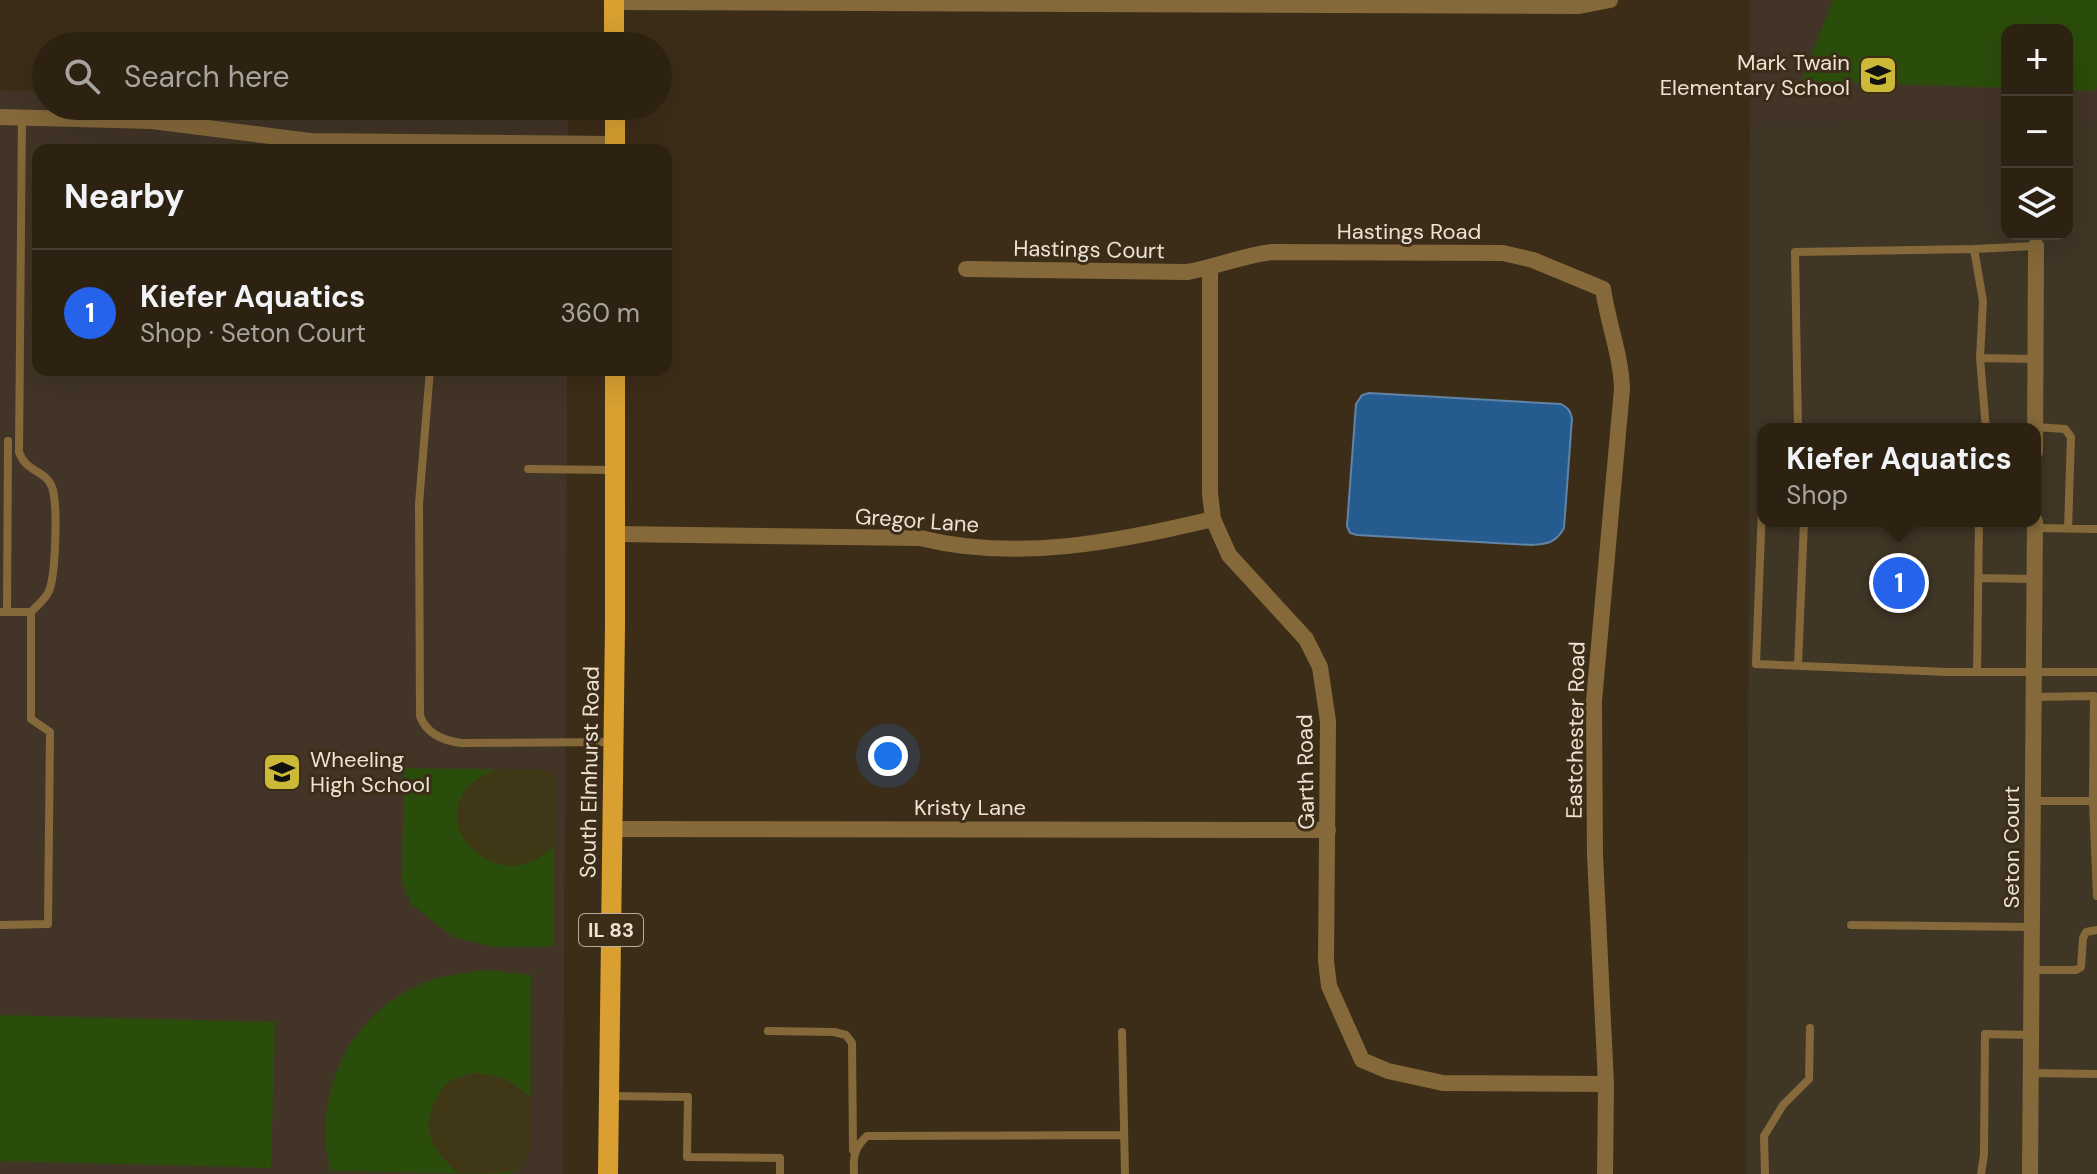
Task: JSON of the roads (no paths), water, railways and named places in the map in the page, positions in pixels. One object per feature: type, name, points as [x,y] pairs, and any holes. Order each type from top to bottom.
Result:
[{"type":"main road","points":[[614,1],[614,32]]},
{"type":"main road","points":[[615,120],[615,144]]},
{"type":"main road","name":"South Elmhurst Road","points":[[608,1174],[615,376]]},
{"type":"street","points":[[614,1],[1579,6],[1610,0]]},
{"type":"street","points":[[0,117],[32,117]]},
{"type":"street","points":[[120,120],[152,121],[310,141],[403,144]]},
{"type":"street","points":[[2035,423],[2036,246]]},
{"type":"street","name":"Hastings Road","points":[[1210,268],[1248,255],[1273,252],[1503,253],[1533,260],[1603,289]]},
{"type":"street","name":"Hastings Court","points":[[966,269],[1187,272],[1210,268]]},
{"type":"street","name":"Garth Road","points":[[1210,268],[1210,478],[1213,519],[1229,555],[1306,639],[1320,667],[1328,721],[1326,961],[1329,986],[1362,1060],[1388,1071],[1443,1083],[1606,1084]]},
{"type":"street","name":"Eastchester Road","points":[[1603,289],[1608,322],[1621,366],[1622,389],[1594,701],[1595,855],[1606,1084],[1605,1174]]},
{"type":"street","name":"Gregor Lane","points":[[615,534],[920,538],[950,545],[1047,548],[1114,541],[1213,519]]},
{"type":"street","name":"Seton Court","points":[[2030,1174],[2035,527]]},
{"type":"street","name":"Kristy Lane","points":[[612,829],[1328,830]]},
{"type":"lane","points":[[0,925],[48,924],[50,732],[31,719],[31,612],[49,592],[52,578],[55,500],[52,486],[46,478],[23,463],[20,442],[22,117]]},
{"type":"lane","points":[[1798,423],[1795,252],[2036,246]]},
{"type":"lane","points":[[1974,249],[1983,301],[1980,358],[1985,423]]},
{"type":"lane","points":[[1980,358],[2035,359]]},
{"type":"lane","points":[[430,376],[419,504],[420,716],[423,725],[443,740],[462,743],[614,742]]},
{"type":"lane","points":[[2041,427],[2065,429],[2071,437],[2068,529]]},
{"type":"lane","points":[[20,442],[4,441],[3,612],[31,612]]},
{"type":"lane","points":[[528,469],[615,470]]},
{"type":"lane","points":[[2041,526],[2097,529]]},
{"type":"lane","points":[[1761,527],[1756,664],[1977,672],[2097,672]]},
{"type":"lane","points":[[1798,665],[1804,527]]},
{"type":"lane","points":[[1977,672],[1979,527]]},
{"type":"lane","points":[[1978,578],[2034,579]]},
{"type":"lane","points":[[2034,697],[2096,696],[2093,801],[2097,896]]},
{"type":"lane","points":[[2033,801],[2093,801]]},
{"type":"lane","points":[[1851,925],[2032,927]]},
{"type":"lane","points":[[2032,970],[2076,970],[2081,967],[2083,938],[2086,932],[2097,930]]},
{"type":"lane","points":[[1765,1174],[1764,1136],[1783,1105],[1809,1079],[1810,1028]]},
{"type":"lane","points":[[768,1031],[834,1032],[846,1035],[852,1043],[854,1174]]},
{"type":"lane","points":[[1122,1032],[1125,1174]]},
{"type":"lane","points":[[1981,1174],[1984,1155],[1985,1034],[2031,1035]]},
{"type":"lane","points":[[2031,1073],[2097,1074]]},
{"type":"lane","points":[[609,1096],[688,1097],[687,1157],[780,1158],[780,1174]]},
{"type":"lane","points":[[853,1155],[858,1144],[867,1136],[1123,1135]]},
{"type":"water","points":[[1362,395],[1561,404],[1572,418],[1564,528],[1561,533],[1550,542],[1531,545],[1350,533],[1347,526],[1356,404]]},
{"type":"place","name":"Mark Twain Elementary School","points":[[1878,75]]},
{"type":"place","name":"Kiefer Aquatics","points":[[1899,583]]},
{"type":"place","name":"Wheeling High School","points":[[282,772]]}]
